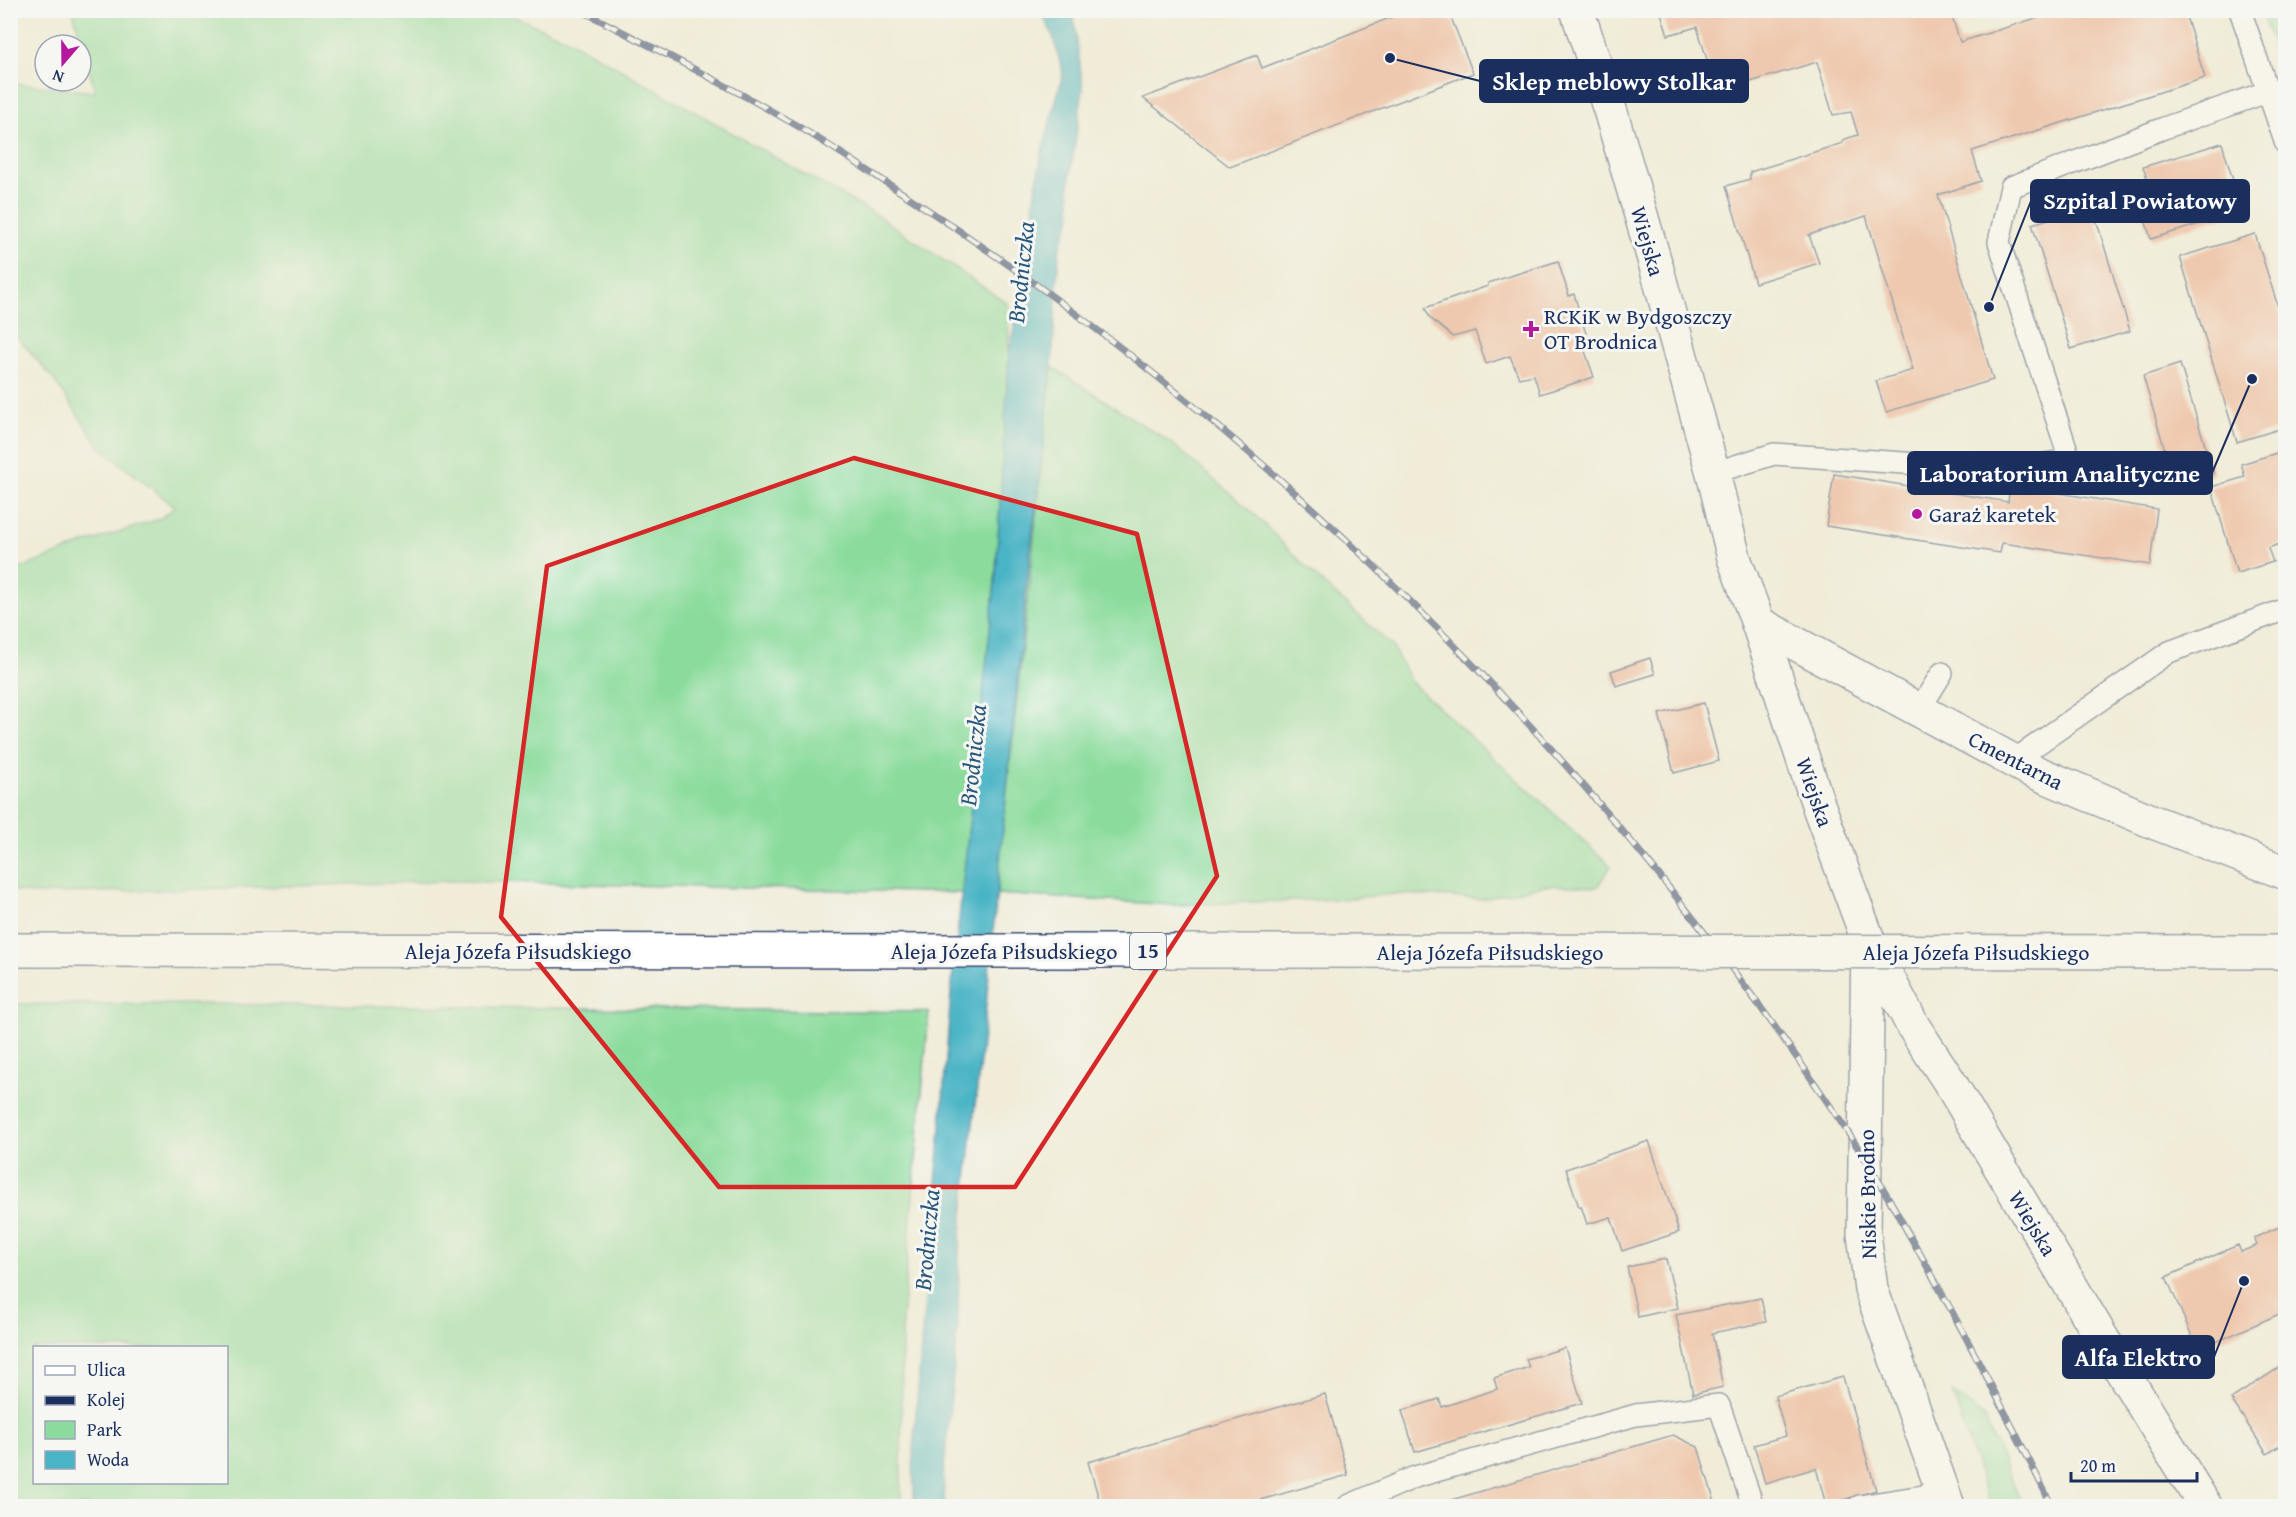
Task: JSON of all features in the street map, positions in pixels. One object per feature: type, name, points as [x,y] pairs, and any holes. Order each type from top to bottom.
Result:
[{"type":"street","name":"Wiejska","points":[[1577,10],[1615,124],[1713,472],[1734,558],[1819,807],[1868,940],[1913,1026],[1949,1081],[2205,1506]]},
{"type":"street","name":"Cmentarna","points":[[1758,623],[2013,761],[2074,790],[2286,873]]},
{"type":"street","name":"Niskie Brodno","points":[[1868,940],[1864,1234],[1871,1289],[1945,1498]]},
{"type":"street","name":"Aleja Józefa Piłsudskiego","points":[[10,950],[2286,952]]},
{"type":"lane","points":[[2240,10],[2286,144]]},
{"type":"lane","points":[[1713,472],[1774,454],[2005,470],[2070,460],[1999,242],[2011,188],[2164,128],[2267,92]]},
{"type":"lane","points":[[2013,761],[2169,652],[2286,609]]},
{"type":"lane","points":[[1919,710],[1942,672]]},
{"type":"lane","points":[[1348,1506],[1414,1478],[1636,1415],[1719,1405],[1753,1506]]},
{"type":"lane","points":[[1859,1506],[1923,1496],[1945,1498]]},
{"type":"highlighted area","points":[[854,458],[1137,534],[1217,876],[1015,1187],[719,1187],[501,917],[547,566]]},
{"type":"green space","points":[[73,11],[502,11],[567,39],[878,216],[1008,304],[1009,353],[996,573],[963,893],[455,881],[33,894],[11,890],[11,572],[86,543],[159,519],[175,507],[100,447],[54,380],[16,335],[11,324],[11,83],[33,85],[33,93],[95,92],[93,33],[79,33]]},
{"type":"green space","points":[[2261,11],[2285,11],[2285,82]]},
{"type":"green space","points":[[1052,367],[1170,442],[1254,514],[1315,576],[1392,646],[1411,682],[1611,866],[1597,887],[1544,885],[1482,899],[1396,894],[1341,899],[1174,905],[996,894]]},
{"type":"green space","points":[[11,1004],[929,1012],[902,1321],[901,1506],[11,1506]]},
{"type":"green space","points":[[1952,1392],[1983,1416],[2023,1506],[1990,1506]]},
{"type":"water","points":[[1041,11],[1073,11],[1083,89],[1069,184],[1071,217],[1059,250],[1052,367],[1027,580],[985,1015],[959,1252],[958,1326],[943,1478],[945,1506],[914,1506],[913,1452],[922,1333],[951,993],[996,573],[1009,353],[1015,323],[1027,289],[1036,240],[1033,203],[1042,152],[1063,74],[1053,36]]},
{"type":"building","points":[[1410,10],[1448,10],[1473,73],[1230,167],[1143,98],[1257,55],[1262,68]]},
{"type":"building","points":[[1660,10],[1950,10],[1960,42],[2062,10],[2184,10],[2205,78],[1972,151],[1981,181],[1938,195],[1993,380],[1886,412],[1876,381],[1913,370],[1866,216],[1809,235],[1819,263],[1755,283],[1726,186],[1750,179],[1750,172],[1843,143],[1842,140],[1858,135],[1851,112],[1833,115],[1817,62],[1717,92],[1697,27],[1668,35]]},
{"type":"building","points":[[2222,143],[2242,211],[2151,239],[2133,182],[2147,178],[2143,167]]},
{"type":"building","points":[[2092,206],[2130,331],[2071,349],[2032,224]]},
{"type":"building","points":[[2255,234],[2286,332],[2286,427],[2237,442],[2180,257]]},
{"type":"building","points":[[1558,261],[1569,296],[1574,294],[1587,337],[1581,340],[1594,377],[1540,394],[1534,375],[1519,378],[1510,356],[1486,364],[1475,331],[1453,337],[1430,318],[1425,308],[1488,286],[1488,283]]},
{"type":"building","points":[[2180,364],[2214,474],[2176,487],[2143,376]]},
{"type":"building","points":[[2280,452],[2286,465],[2286,542],[2268,548],[2273,562],[2237,573],[2211,487],[2245,477],[2241,464]]},
{"type":"building","points":[[1834,474],[2008,502],[2010,485],[2157,509],[2150,565],[2002,543],[2000,553],[1826,526]]},
{"type":"building","points":[[1650,658],[1655,674],[1616,686],[1611,671]]},
{"type":"building","points":[[1704,703],[1719,761],[1674,773],[1659,714]]},
{"type":"building","points":[[1649,1141],[1679,1232],[1622,1251],[1611,1217],[1587,1224],[1566,1169]]},
{"type":"building","points":[[2286,1224],[2286,1311],[2198,1350],[2166,1277],[2238,1245],[2241,1252],[2257,1245],[2254,1238]]},
{"type":"building","points":[[1666,1259],[1678,1308],[1638,1317],[1627,1267]]},
{"type":"building","points":[[1761,1298],[1766,1322],[1712,1333],[1723,1387],[1693,1394],[1676,1315]]},
{"type":"building","points":[[1565,1348],[1582,1403],[1415,1452],[1402,1411],[1439,1399],[1442,1407],[1497,1389],[1494,1378],[1529,1367],[1526,1359]]},
{"type":"building","points":[[2280,1367],[2286,1376],[2286,1442],[2267,1454],[2231,1399]]},
{"type":"building","points":[[1843,1377],[1876,1490],[1826,1505],[1816,1468],[1765,1483],[1754,1445],[1786,1436],[1775,1396]]},
{"type":"building","points":[[1325,1394],[1348,1475],[1239,1506],[1101,1506],[1088,1462]]},
{"type":"building","points":[[1673,1435],[1698,1447],[1716,1506],[1431,1506]]},
{"type":"railway","points":[[580,10],[711,78],[837,150],[1055,298],[1189,402],[1317,513],[1439,630],[1555,753],[1665,883],[1768,1017],[1881,1184],[1964,1333],[2052,1506]]},
{"type":"place","name":"Sklep meblowy Stolkar","points":[[1390,58]]},
{"type":"place","name":"Szpital Powiatowy","points":[[1989,307]]},
{"type":"place","name":"RCKiK w Bydgoszczy OT Brodnica","points":[[1531,329]]},
{"type":"place","name":"Laboratorium Analityczne","points":[[2252,379]]},
{"type":"place","name":"Garaż karetek","points":[[1917,514]]},
{"type":"place","name":"Alfa Elektro","points":[[2244,1281]]},
{"type":"water label","name":"Brodniczka","points":[[1021,272]]},
{"type":"water label","name":"Brodniczka","points":[[973,755]]},
{"type":"water label","name":"Brodniczka","points":[[927,1240]]}]
